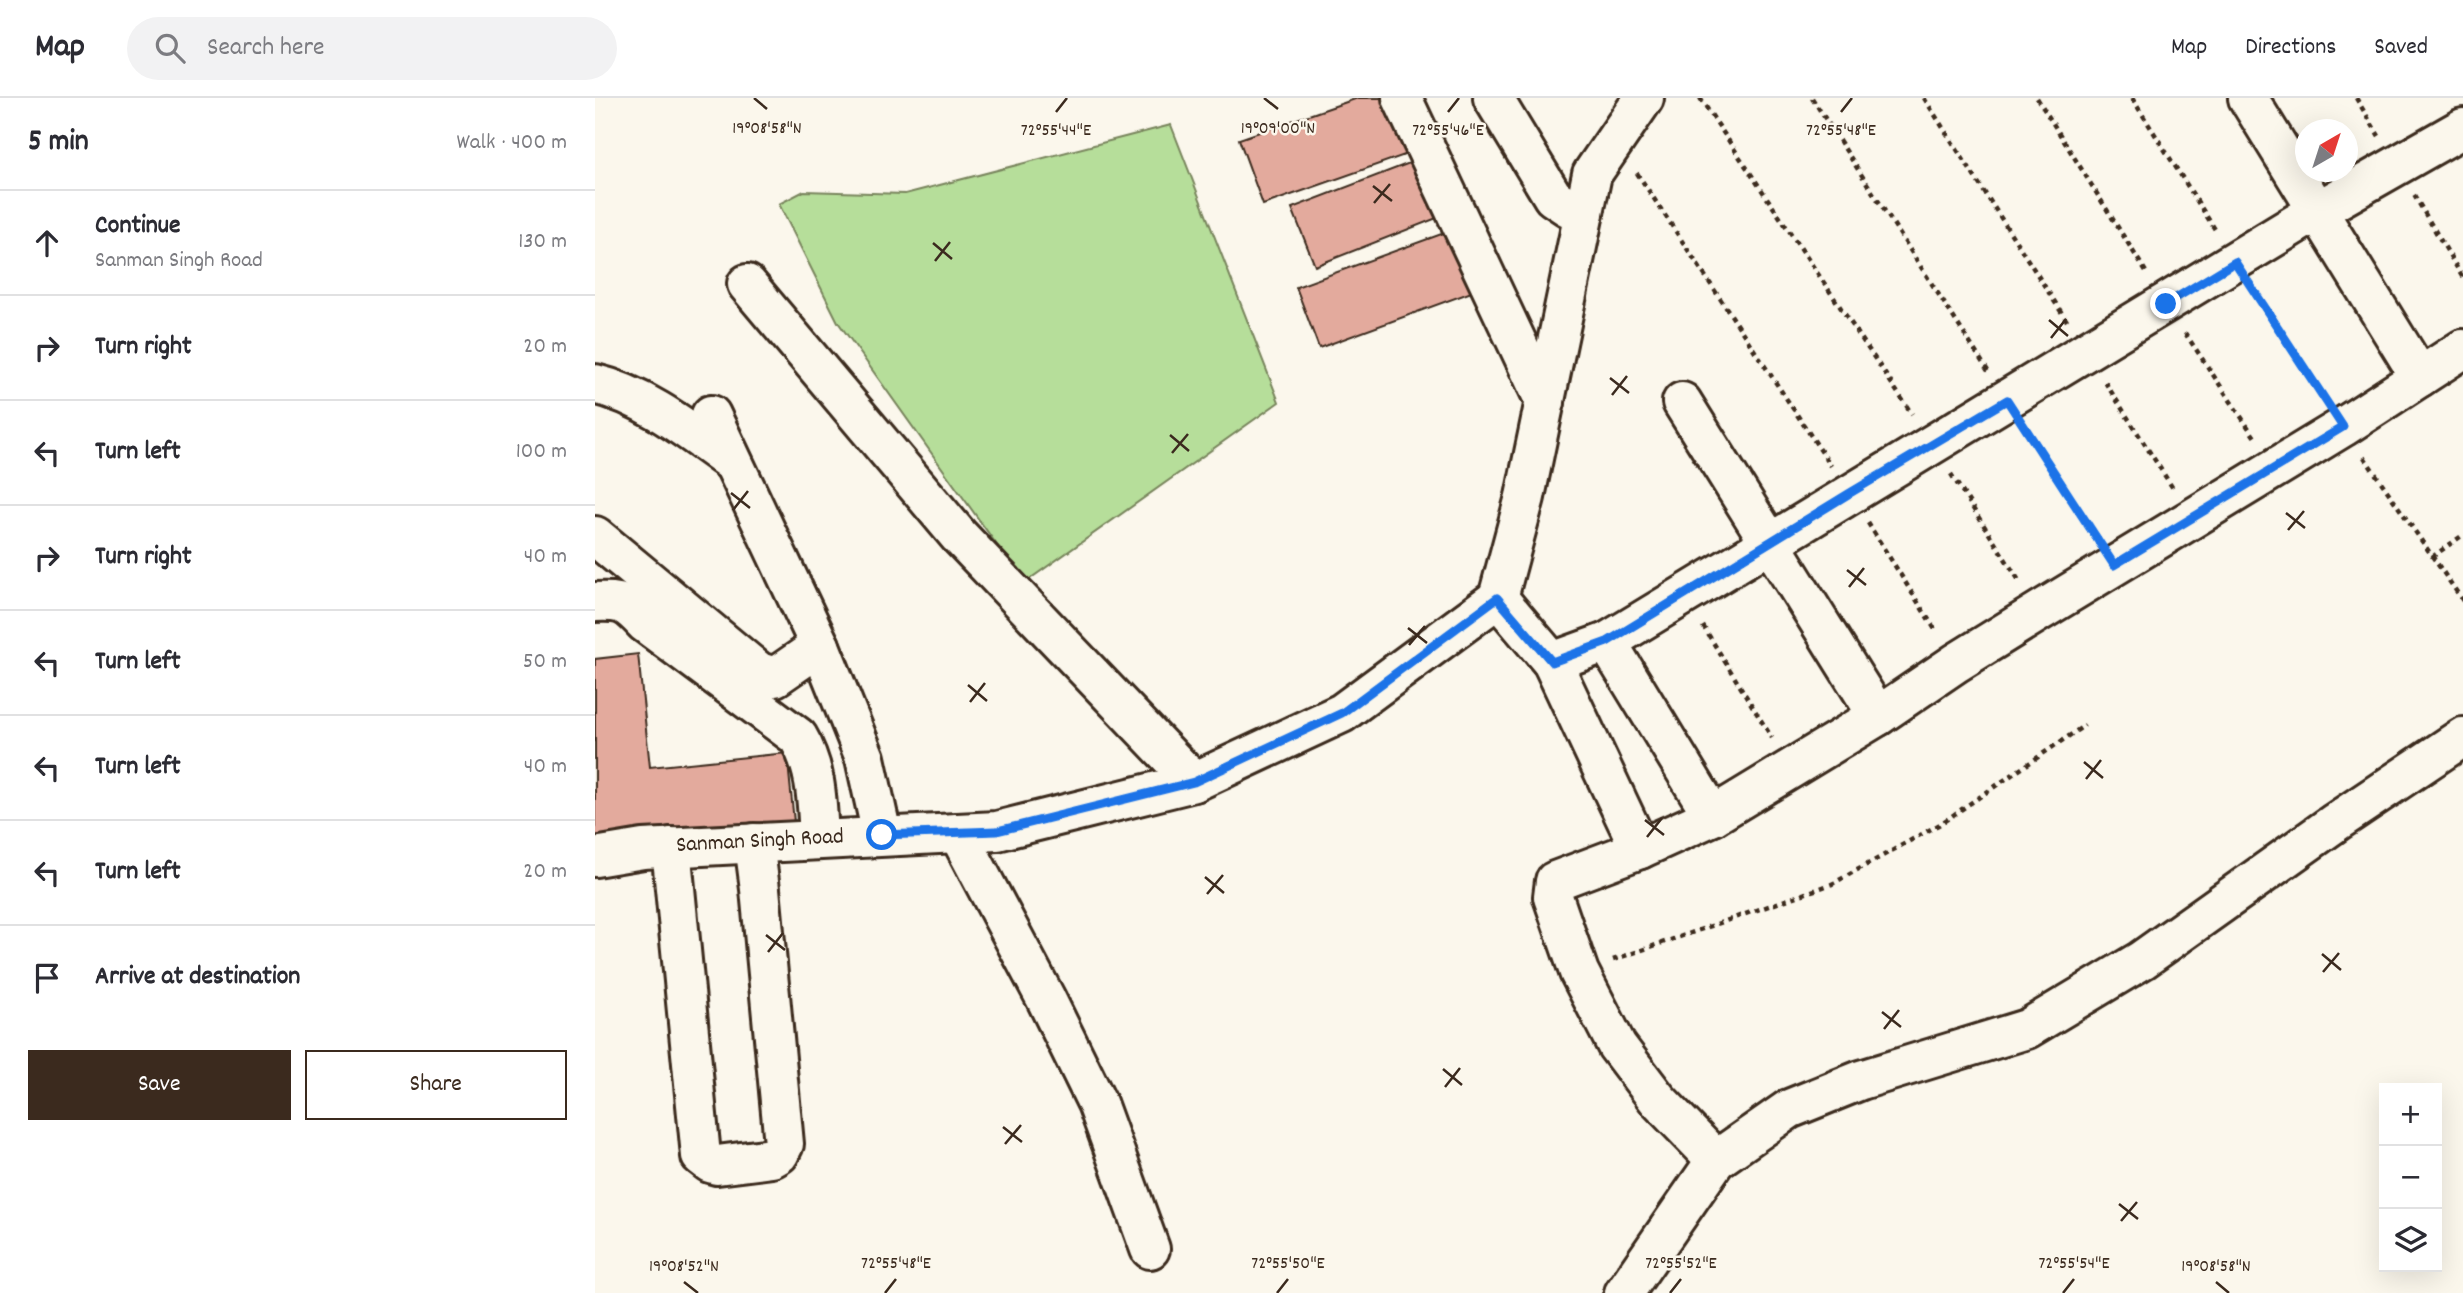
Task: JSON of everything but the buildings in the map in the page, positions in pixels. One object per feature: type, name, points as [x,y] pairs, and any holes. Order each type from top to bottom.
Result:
[{"type":"street","points":[[1402,98],[1545,402]]},
{"type":"street","points":[[1493,98],[1553,197],[1584,213]]},
{"type":"street","points":[[1640,849],[1552,662],[1497,598],[1525,497],[1592,174],[1644,98]]},
{"type":"street","points":[[2248,98],[2420,377]]},
{"type":"street","points":[[1552,662],[1607,642],[2317,211],[2463,128]]},
{"type":"street","points":[[747,285],[959,536],[1194,782]]},
{"type":"street","points":[[1716,1160],[1658,1100],[1617,1046],[1579,972],[1553,897],[1555,881],[1640,849],[1713,816],[1878,716],[1956,663],[2114,565],[2343,427],[2463,349]]},
{"type":"street","points":[[595,384],[619,390],[683,427],[734,463]]},
{"type":"street","points":[[1682,402],[1878,716]]},
{"type":"street","points":[[711,415],[820,646],[865,758],[882,835]]},
{"type":"street","points":[[595,536],[759,672],[775,677],[820,646]]},
{"type":"street","name":"Sanman Singh Road","points":[[595,858],[671,847],[997,831],[1194,782],[1342,713],[1497,598]]},
{"type":"street","points":[[595,602],[613,601],[629,606],[645,623],[798,737],[813,770],[819,839]]},
{"type":"street","points":[[1607,642],[1713,816]]},
{"type":"street","points":[[1625,1293],[1716,1160],[1789,1109],[1861,1080],[2027,1029],[2142,960],[2336,822],[2463,737]]},
{"type":"street","points":[[958,832],[1097,1103],[1150,1249]]},
{"type":"street","points":[[671,847],[701,1156],[717,1165],[772,1158],[779,1154],[784,1144],[754,843]]},
{"type":"path","points":[[1700,98],[1932,444],[2040,611]]},
{"type":"path","points":[[1812,98],[2114,565]]},
{"type":"path","points":[[1924,98],[2192,518]]},
{"type":"path","points":[[2132,98],[2343,427],[2463,601]]},
{"type":"path","points":[[1615,140],[1850,493],[1956,663]]},
{"type":"path","points":[[2433,557],[2463,535]]},
{"type":"path","points":[[1685,596],[1791,769]]},
{"type":"path","points":[[1579,972],[1832,884],[1940,824],[2085,725]]},
{"type":"green space","points":[[1171,125],[1279,402],[1024,583],[838,322],[779,204],[804,191],[905,194]]},
{"type":"route","points":[[882,835],[997,831],[1194,782],[1342,713],[1497,598],[1552,662],[1607,642],[2007,400],[2114,565],[2343,427],[2235,262],[2166,304]]}]
